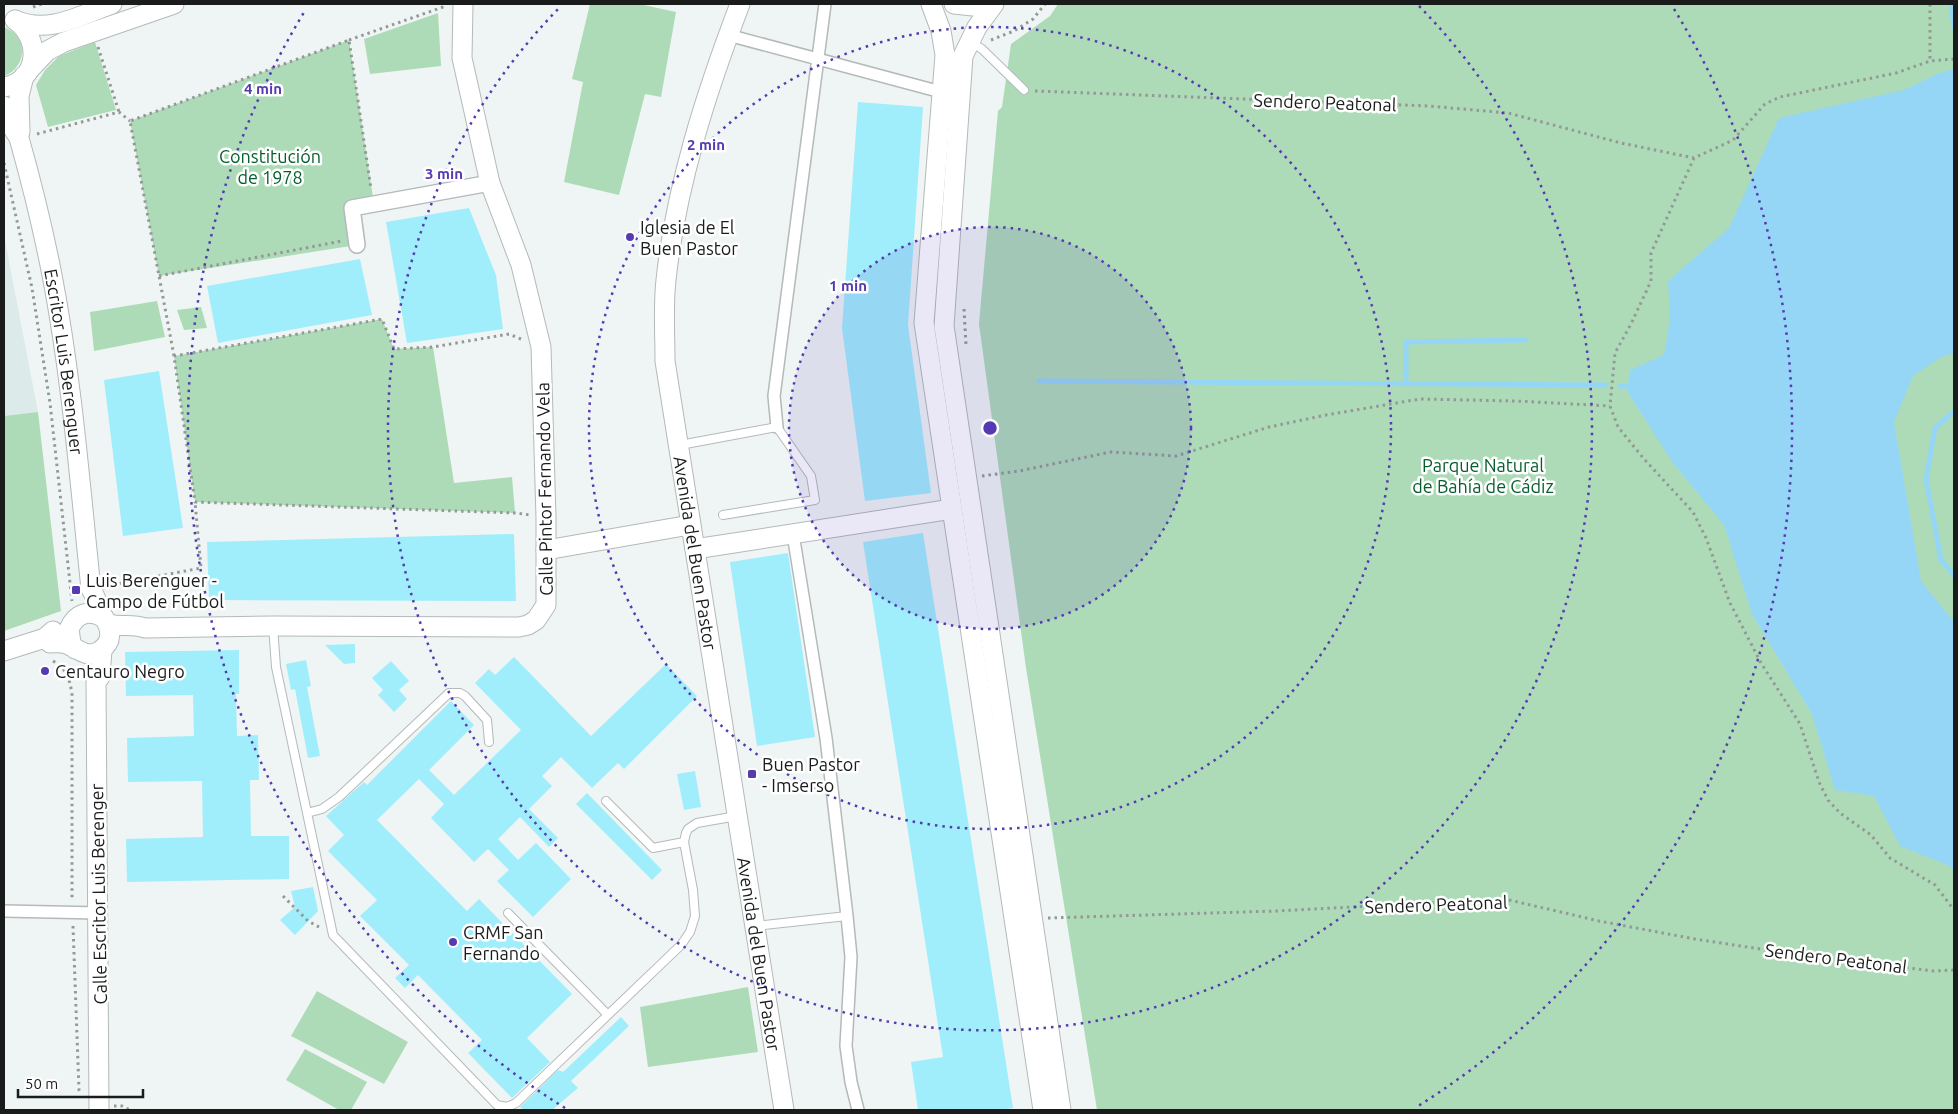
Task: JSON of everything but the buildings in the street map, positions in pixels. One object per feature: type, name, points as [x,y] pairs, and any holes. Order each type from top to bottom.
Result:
[{"type":"street","points":[[7,17],[26,25],[46,26],[58,24],[112,4]]},
{"type":"street","points":[[4,87],[17,82],[47,51],[64,42],[174,4]]},
{"type":"street","name":"Calle Pintor Fernando Vela","points":[[106,621],[121,627],[135,625],[145,628],[273,626],[519,627],[528,625],[536,620],[546,604],[546,518],[541,346],[521,264],[490,183],[462,58],[463,4]]},
{"type":"street","name":"Avenida del Buen Pastor","points":[[740,4],[698,127],[675,218],[666,282],[665,361],[784,1110]]},
{"type":"street","points":[[777,427],[774,396],[825,4]]},
{"type":"street","points":[[931,4],[941,31],[945,55],[924,323],[1043,1110]]},
{"type":"street","points":[[954,4],[973,6],[986,4]]},
{"type":"street","points":[[994,4],[983,18],[976,46],[963,56],[944,326],[1061,1110]]},
{"type":"street","name":"Escritor Luis Berenguer","points":[[7,17],[28,33],[34,50],[19,96],[21,128],[19,138]]},
{"type":"street","points":[[728,36],[941,92]]},
{"type":"street","name":"Escritor Luis Berenguer","points":[[4,106],[19,138],[38,206],[53,277],[71,400],[91,589],[99,611],[106,621]]},
{"type":"street","points":[[356,242],[352,208],[490,183]]},
{"type":"street","points":[[695,549],[952,509]]},
{"type":"street","points":[[546,550],[690,525]]},
{"type":"street","points":[[793,534],[826,738],[847,916],[851,957],[846,1046],[850,1082],[858,1110]]},
{"type":"street","name":"Escritor Luis Berenguer","points":[[74,620],[82,611],[91,589]]},
{"type":"street","points":[[4,651],[45,638],[49,633],[83,614],[90,613],[106,621],[110,631],[104,647],[88,654],[61,642],[50,643],[45,638]]},
{"type":"street","points":[[74,620],[69,636],[78,651]]},
{"type":"street","name":"Calle Pintor Fernando Vela","points":[[104,647],[115,637],[137,632],[145,628]]},
{"type":"street","name":"Calle Escritor Luis Berenger","points":[[96,681],[100,677],[104,647]]},
{"type":"street","name":"Calle Escritor Luis Berenger","points":[[78,651],[86,658],[92,677],[96,681],[100,1109]]},
{"type":"street","points":[[4,911],[99,913]]},
{"type":"lane","points":[[976,46],[1024,90]]},
{"type":"lane","points":[[678,446],[777,427],[811,476],[815,500],[723,515]]},
{"type":"lane","points":[[273,626],[276,666],[333,935],[494,1102],[502,1107],[512,1106],[516,1103],[681,945],[690,932],[695,916],[693,890],[684,842],[686,833],[692,826],[712,820],[738,816]]},
{"type":"lane","points":[[307,813],[322,809],[339,797],[450,693],[460,693],[465,696],[487,720],[489,742]]},
{"type":"lane","points":[[606,801],[653,848],[684,842]]},
{"type":"lane","points":[[508,913],[608,1014]]},
{"type":"lane","points":[[754,926],[847,916]]},
{"type":"path","points":[[130,120],[453,4]]},
{"type":"path","points":[[976,46],[1014,31],[1033,19],[1045,4]]},
{"type":"path","points":[[1930,4],[1930,61]]},
{"type":"path","points":[[350,40],[374,204]]},
{"type":"path","points":[[91,49],[98,46],[119,112],[130,120],[174,356],[195,502],[202,568],[91,589]]},
{"type":"path","points":[[1954,59],[1930,61],[1896,73],[1780,97],[1765,104],[1733,140],[1694,158],[1651,253],[1651,281],[1632,324],[1615,353],[1610,406],[1618,427],[1644,459],[1693,512],[1706,538],[1730,603],[1761,663],[1800,724],[1819,782],[1828,800],[1840,813],[1871,835],[1890,858],[1935,885],[1954,910]]},
{"type":"path","name":"Sendero Peatonal","points":[[1024,90],[1420,106],[1508,113],[1620,143],[1694,158]]},
{"type":"path","points":[[19,138],[119,112]]},
{"type":"path","points":[[159,276],[356,242]]},
{"type":"path","points":[[964,302],[967,352]]},
{"type":"path","points":[[174,356],[382,319],[394,349],[433,348],[509,334],[541,346]]},
{"type":"path","points":[[967,480],[1111,452],[1176,456],[1269,427],[1420,399],[1516,401],[1610,406]]},
{"type":"path","points":[[985,475],[987,485]]},
{"type":"path","points":[[195,502],[515,513],[546,518]]},
{"type":"path","points":[[283,896],[308,922],[333,935]]},
{"type":"path","name":"Sendero Peatonal","points":[[1032,919],[1276,911],[1505,899],[1598,921],[1695,939],[1793,954],[1934,971],[1954,970]]},
{"type":"path","points":[[1050,909],[1053,927]]},
{"type":"shaded area","points":[[4,235],[38,412],[4,416]]},
{"type":"green space","points":[[590,4],[639,4],[676,12],[661,97],[645,94],[619,195],[564,182],[583,82],[572,79]]},
{"type":"green space","name":"Parque Natural de Bahía de Cádiz","points":[[1058,4],[1954,4],[1954,1110],[1097,1110],[1026,668],[979,324],[998,111],[1002,107],[1011,44],[1050,16]]},
{"type":"green space","points":[[438,13],[441,66],[370,74],[364,39]]},
{"type":"green space","points":[[4,27],[18,37],[22,52],[17,66],[12,72],[4,76]]},
{"type":"green space","name":"Constitución de 1978","points":[[349,40],[374,204],[352,208],[357,245],[159,276],[130,121]]},
{"type":"green space","points":[[95,42],[116,110],[48,127],[36,85],[45,70],[59,56]]},
{"type":"green space","points":[[157,301],[165,337],[94,351],[90,312]]},
{"type":"green space","points":[[201,307],[207,328],[184,330],[177,310]]},
{"type":"green space","points":[[382,319],[394,349],[433,347],[454,483],[512,477],[515,513],[195,502],[174,356]]},
{"type":"green space","points":[[38,412],[61,611],[4,631],[4,416]]},
{"type":"green space","points":[[748,987],[758,1052],[648,1067],[640,1007]]},
{"type":"green space","points":[[317,991],[408,1042],[384,1084],[291,1036]]},
{"type":"green space","points":[[305,1049],[367,1082],[351,1110],[339,1110],[286,1080]]},
{"type":"water","points":[[1954,69],[1954,353],[1941,357],[1913,376],[1894,422],[1921,581],[1954,622],[1954,872],[1950,866],[1900,846],[1874,796],[1835,790],[1812,714],[1752,614],[1724,525],[1673,463],[1627,391],[1630,370],[1664,355],[1670,318],[1668,281],[1729,228],[1779,118],[1904,90],[1937,74]]},
{"type":"waterway","points":[[1951,4],[1954,27]]},
{"type":"waterway","points":[[1406,384],[1406,342],[1526,340]]},
{"type":"waterway","points":[[1039,381],[1606,385]]},
{"type":"waterway","points":[[1620,386],[1629,386]]},
{"type":"waterway","points":[[1954,411],[1935,428],[1926,479],[1941,560],[1954,575]]},
{"type":"place","name":"Iglesia de El Buen Pastor","points":[[630,237]]},
{"type":"place","name":"Luis Berenguer - Campo de Fútbol","points":[[76,590]]},
{"type":"place","name":"Centauro Negro","points":[[45,671]]},
{"type":"place","name":"Buen Pastor - Imserso","points":[[752,774]]},
{"type":"place","name":"CRMF San Fernando","points":[[453,942]]}]
